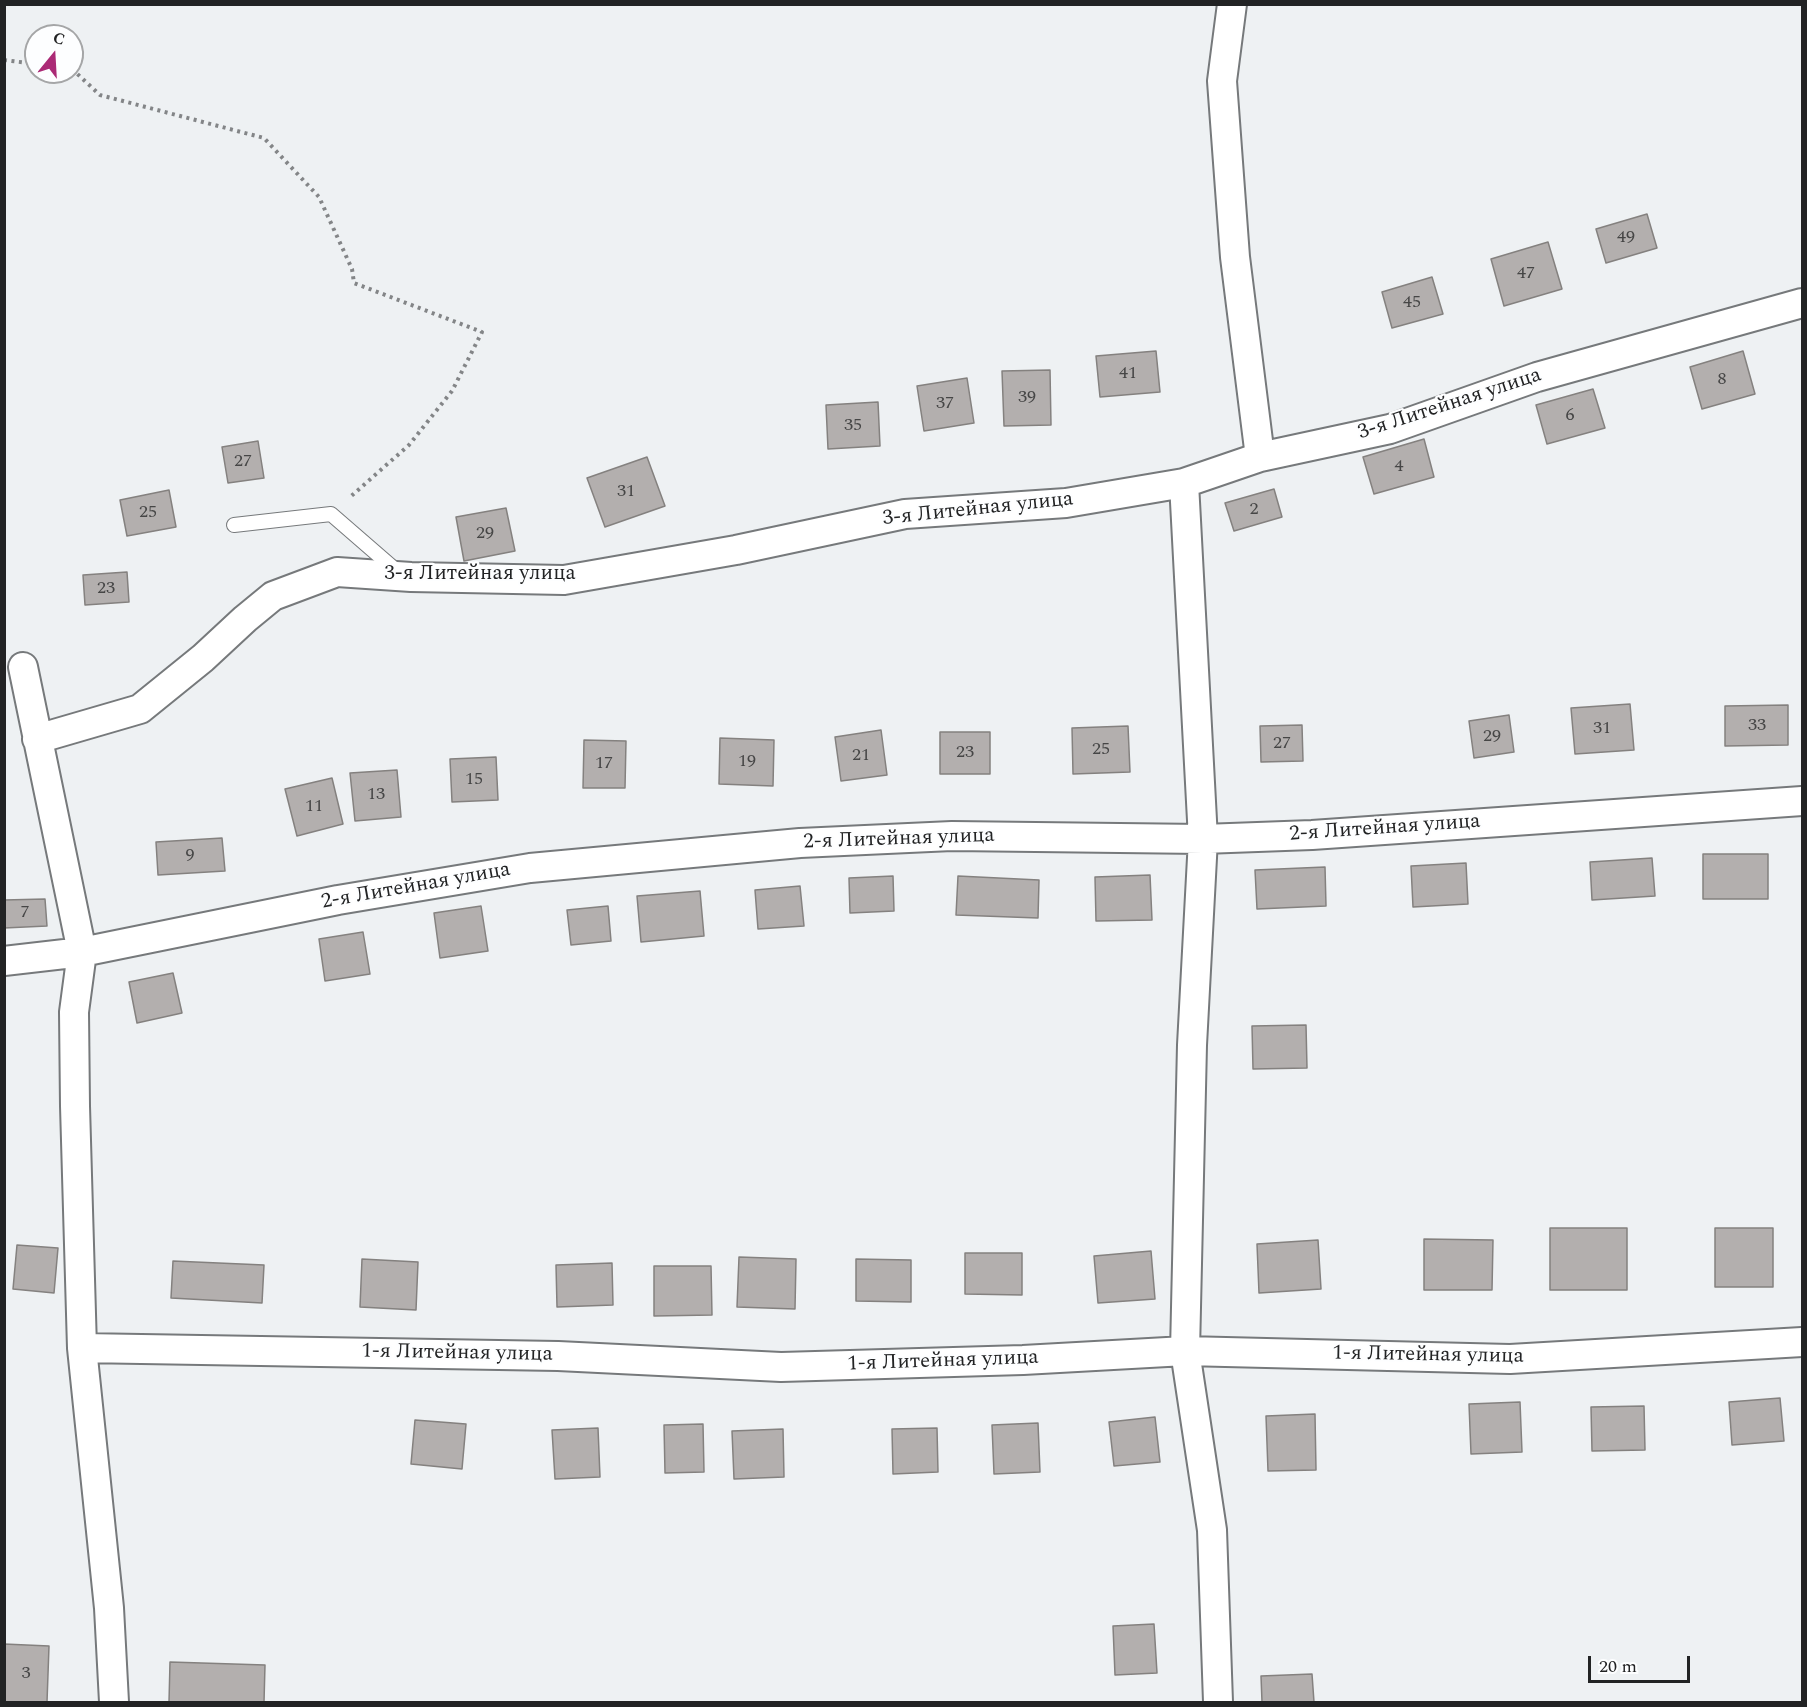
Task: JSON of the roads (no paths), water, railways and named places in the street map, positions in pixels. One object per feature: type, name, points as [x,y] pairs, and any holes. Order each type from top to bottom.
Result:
[{"type":"street","points":[[1232,4],[1222,81],[1236,257],[1260,457]]},
{"type":"street","name":"3-я Литейная улица","points":[[37,739],[140,709],[203,658],[273,596],[336,572],[402,577],[564,580],[736,550],[904,514],[1066,503],[1184,483],[1260,457],[1390,429],[1538,377],[1803,303]]},
{"type":"street","points":[[1184,483],[1203,838],[1192,1045],[1185,1351],[1212,1530],[1218,1702]]},
{"type":"street","points":[[22,667],[82,952],[74,1012],[82,1348],[109,1608],[114,1702]]},
{"type":"street","name":"2-я Литейная улица","points":[[4,961],[82,952],[338,900],[530,868],[800,843],[952,836],[1203,838],[1312,835],[1803,801]]},
{"type":"street","name":"1-я Литейная улица","points":[[82,1348],[558,1356],[781,1367],[1023,1360],[1185,1351],[1510,1359],[1803,1342]]},
{"type":"lane","points":[[234,525],[331,514],[402,577]]}]
